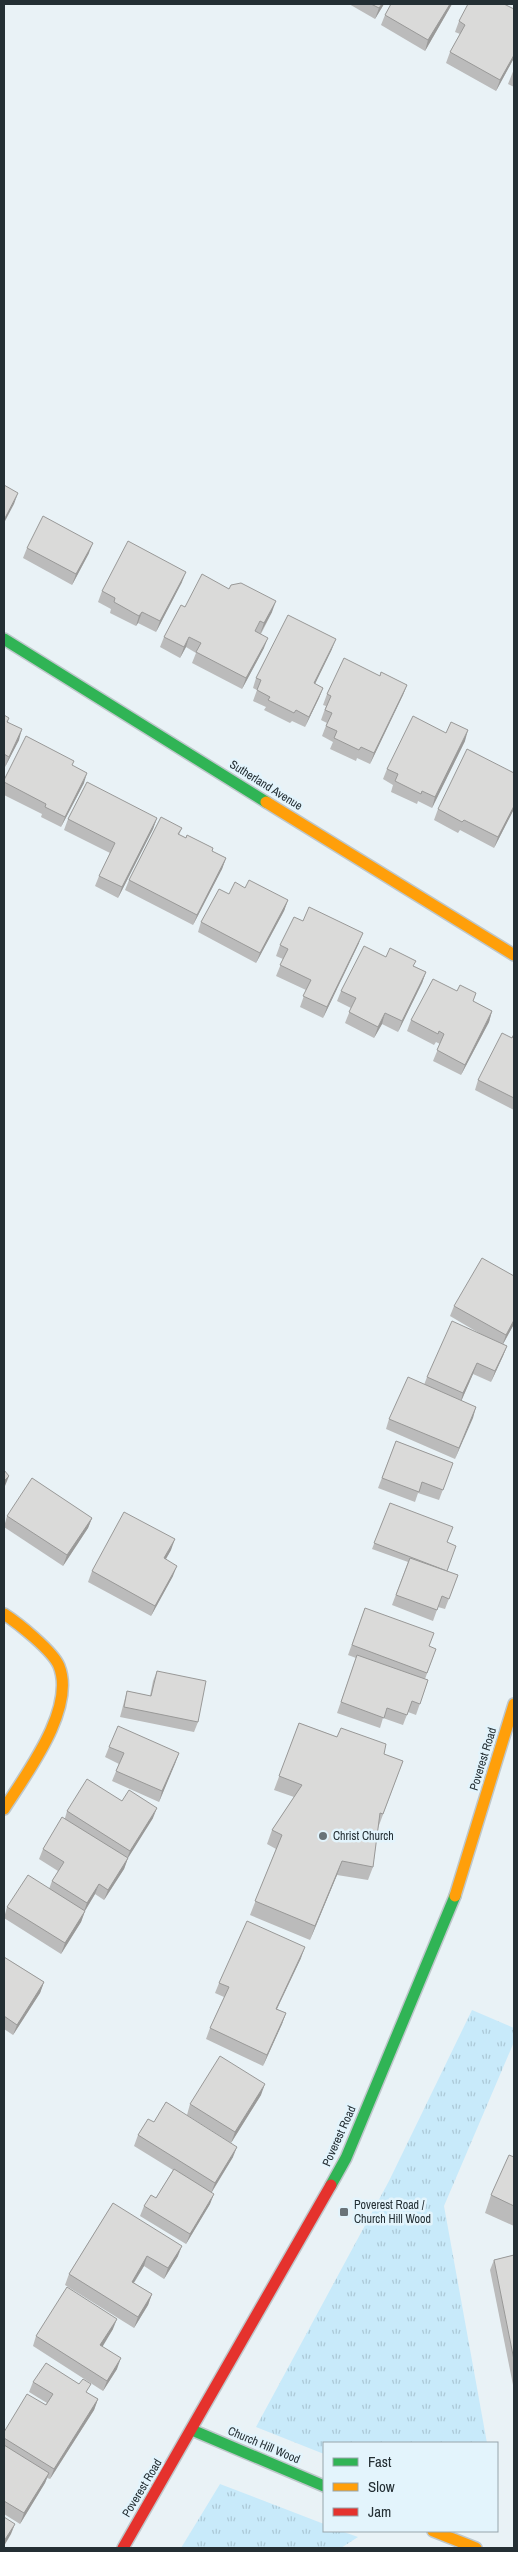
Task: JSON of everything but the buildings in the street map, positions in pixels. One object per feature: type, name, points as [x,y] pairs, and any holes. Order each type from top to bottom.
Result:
[{"type":"street","name":"Sutherland Avenue","points":[[4,638],[514,956]]},
{"type":"street","points":[[4,1614],[25,1627],[59,1666],[62,1696],[50,1736],[4,1809]]},
{"type":"street","name":"Poverest Road","points":[[123,2548],[346,2158],[454,1896],[514,1704]]},
{"type":"street","name":"Church Hill Wood","points":[[192,2430],[323,2486]]},
{"type":"street","points":[[436,2532],[476,2548]]},
{"type":"green space","points":[[472,2010],[514,2028],[514,2042],[444,2206],[487,2442],[323,2442],[323,2454],[256,2427],[389,2181]]},
{"type":"green space","points":[[220,2484],[323,2524],[323,2532],[344,2532],[358,2537],[341,2548],[181,2548]]},
{"type":"traffic: fast","points":[[4,639],[266,802]]},
{"type":"traffic: fast","points":[[331,2185],[346,2158],[455,1896]]},
{"type":"traffic: fast","points":[[192,2430],[323,2486]]},
{"type":"traffic: slow","points":[[266,802],[514,955]]},
{"type":"traffic: slow","points":[[4,1614],[26,1630],[50,1653],[59,1666],[62,1683],[61,1702],[55,1721],[36,1760],[4,1809]]},
{"type":"traffic: slow","points":[[455,1896],[514,1704]]},
{"type":"traffic: slow","points":[[436,2532],[476,2548]]},
{"type":"traffic: jam","points":[[123,2548],[331,2185]]},
{"type":"place","name":"Christ Church","points":[[323,1836]]},
{"type":"place","name":"Poverest Road / Church Hill Wood","points":[[344,2212]]}]
